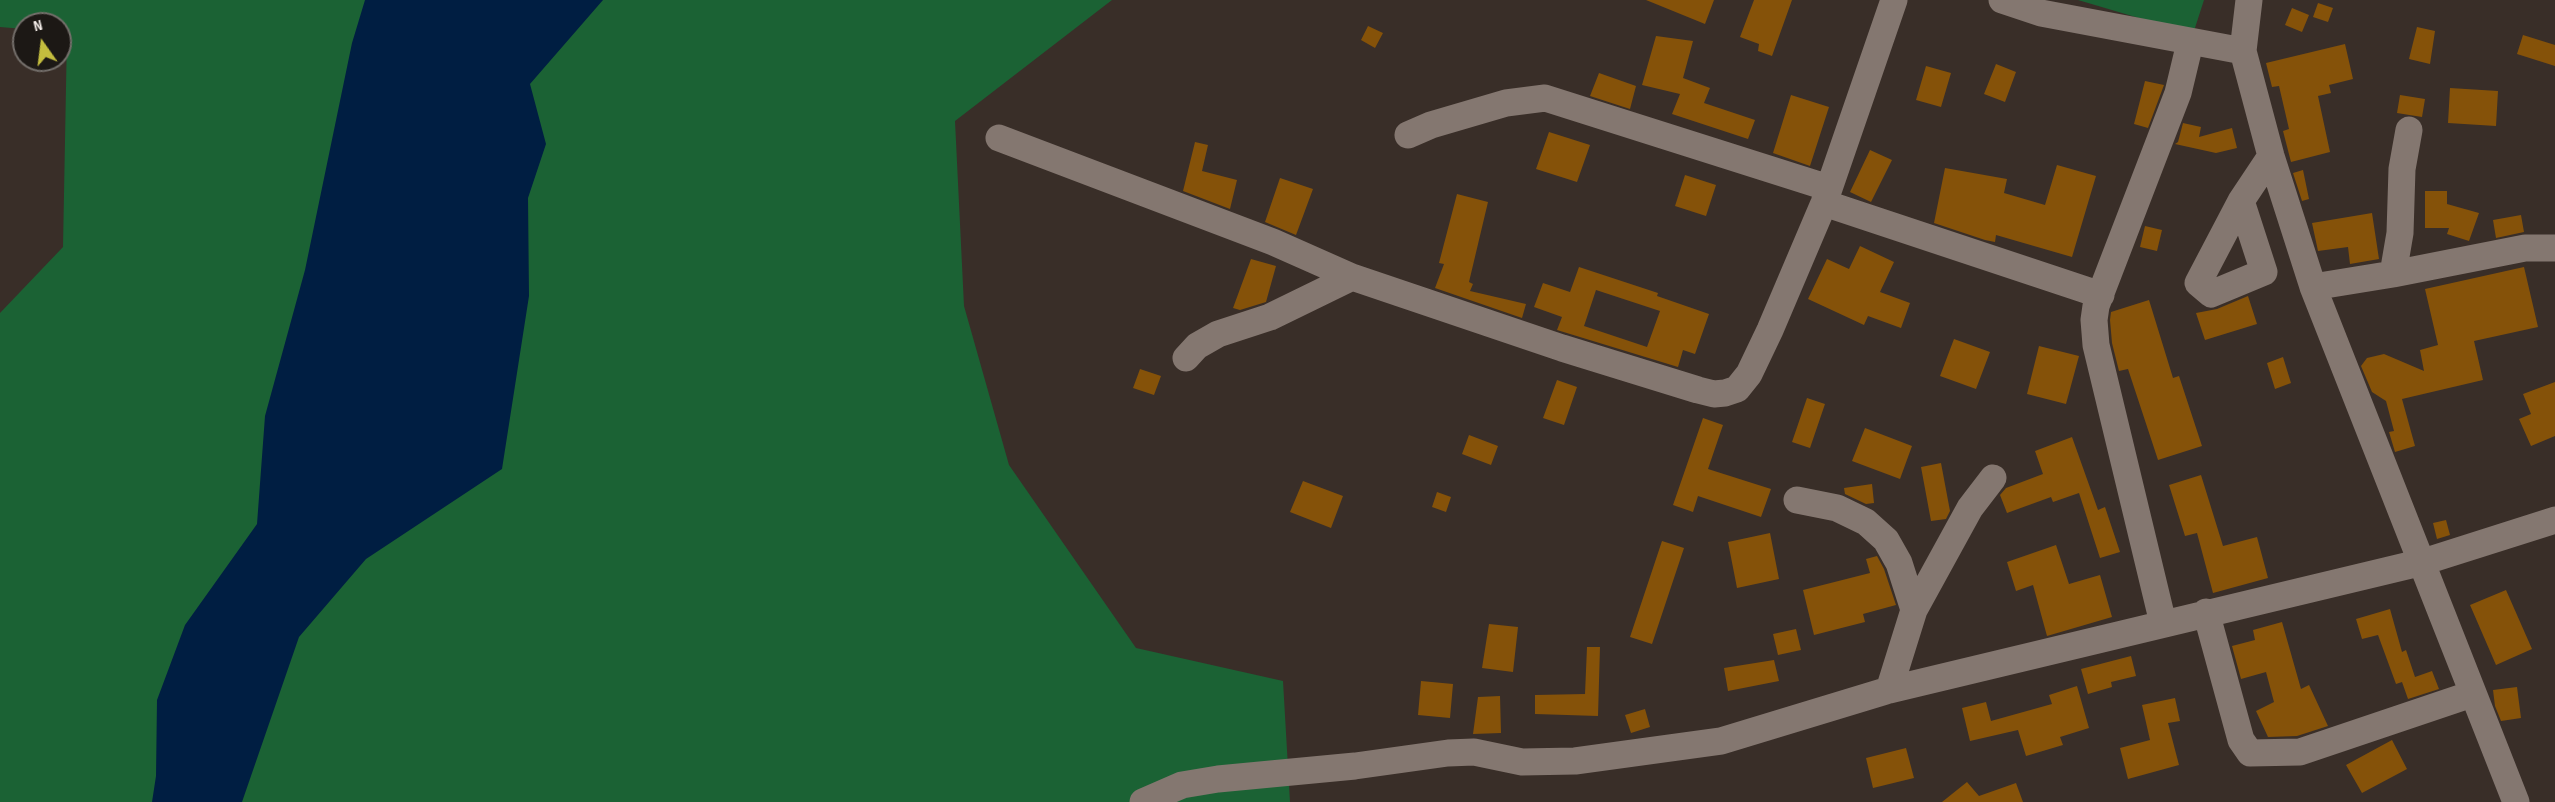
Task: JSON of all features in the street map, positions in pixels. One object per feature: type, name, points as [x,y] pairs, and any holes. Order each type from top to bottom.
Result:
[{"type":"street","points":[[999,138],[1273,242],[1352,277],[1562,348],[1698,390],[1714,394],[1725,393],[1737,389],[1749,374],[1827,196],[1894,0]]},
{"type":"street","points":[[2002,0],[2041,13],[2190,43],[2243,51]]},
{"type":"street","points":[[2249,0],[2243,51],[2271,156],[2313,287],[2516,802]]},
{"type":"street","points":[[2163,623],[2143,532],[2096,345],[2094,320],[2101,295],[2178,93],[2190,43]]},
{"type":"street","points":[[1408,135],[1431,125],[1506,103],[1545,98],[1827,196],[2101,295]]},
{"type":"street","points":[[2393,274],[2400,233],[2402,169],[2409,130]]},
{"type":"street","points":[[2241,201],[2271,156]]},
{"type":"street","points":[[2313,287],[2525,248],[2555,248]]},
{"type":"street","points":[[1185,358],[1197,346],[1218,334],[1270,317],[1352,277]]},
{"type":"street","points":[[1889,690],[1914,610],[1970,508],[1993,478]]},
{"type":"street","points":[[1797,500],[1837,508],[1866,522],[1886,540],[1899,563],[1914,610]]},
{"type":"street","points":[[1143,802],[1182,786],[1218,779],[1354,766],[1448,753],[1474,752],[1522,762],[1575,761],[1721,741],[1889,690],[2206,612],[2423,562],[2555,520]]},
{"type":"street","points":[[2206,612],[2241,740],[2250,753],[2300,752],[2472,694]]},
{"type":"green space","points":[[0,0],[1112,0],[955,121],[964,306],[1009,465],[1136,648],[1283,681],[1290,802],[0,802],[0,313],[63,247],[66,72],[72,72],[72,12],[12,12],[12,28],[0,27]]},
{"type":"green space","points":[[2078,0],[2204,0],[2193,34]]},
{"type":"water","points":[[365,0],[603,0],[530,84],[546,144],[528,198],[529,296],[502,469],[366,559],[299,637],[242,802],[152,802],[156,776],[157,700],[185,625],[257,524],[265,416],[305,270],[352,43]]},
{"type":"building","points":[[1646,0],[1714,0],[1705,24]]},
{"type":"building","points":[[1754,0],[1792,0],[1772,56],[1758,51],[1759,44],[1740,37]]},
{"type":"building","points":[[2318,3],[2333,8],[2328,22],[2313,17]]},
{"type":"building","points":[[2292,8],[2309,15],[2302,32],[2285,25]]},
{"type":"building","points":[[1368,26],[1383,33],[1375,48],[1361,40]]},
{"type":"building","points":[[2417,27],[2435,31],[2430,64],[2409,59]]},
{"type":"building","points":[[2523,35],[2555,45],[2555,66],[2517,54]]},
{"type":"building","points":[[1656,36],[1693,41],[1683,78],[1710,88],[1704,103],[1755,120],[1748,139],[1672,114],[1680,94],[1642,85]]},
{"type":"building","points":[[2345,44],[2353,79],[2329,85],[2331,93],[2318,96],[2330,152],[2291,162],[2283,131],[2289,129],[2279,86],[2272,87],[2266,63]]},
{"type":"building","points":[[1996,64],[2016,72],[2005,102],[1984,94]]},
{"type":"building","points":[[1926,66],[1951,73],[1941,107],[1916,100]]},
{"type":"building","points":[[1599,73],[1636,86],[1630,109],[1590,96]]},
{"type":"building","points":[[2145,81],[2164,85],[2148,128],[2134,124]]},
{"type":"building","points":[[2450,88],[2498,91],[2496,126],[2448,123]]},
{"type":"building","points":[[1791,95],[1829,107],[1810,166],[1773,153]]},
{"type":"building","points":[[2400,95],[2425,99],[2422,117],[2397,113]]},
{"type":"building","points":[[2183,123],[2201,127],[2199,137],[2232,128],[2237,148],[2216,153],[2175,144],[2178,142]]},
{"type":"building","points":[[1549,132],[1590,145],[1577,182],[1536,169]]},
{"type":"building","points":[[1195,142],[1208,145],[1202,171],[1237,180],[1230,209],[1183,191]]},
{"type":"building","points":[[1870,150],[1892,160],[1871,202],[1850,192]]},
{"type":"building","points":[[2057,165],[2096,176],[2072,257],[1996,235],[1995,242],[1985,240],[1934,223],[1945,168],[2007,179],[2004,193],[2045,205]]},
{"type":"building","points":[[2303,170],[2309,199],[2302,201],[2293,173]]},
{"type":"building","points":[[1685,175],[1716,185],[1706,216],[1675,206]]},
{"type":"building","points":[[1280,178],[1313,189],[1296,235],[1265,222]]},
{"type":"building","points":[[2425,191],[2447,191],[2447,204],[2479,213],[2469,241],[2447,234],[2449,228],[2425,228]]},
{"type":"building","points":[[1457,194],[1488,202],[1469,282],[1473,284],[1470,291],[1526,304],[1522,318],[1435,288],[1444,264],[1439,263]]},
{"type":"building","points":[[2372,213],[2379,259],[2350,264],[2348,247],[2318,251],[2312,223]]},
{"type":"building","points":[[2521,215],[2524,232],[2496,238],[2493,220]]},
{"type":"building","points":[[2145,226],[2162,230],[2157,251],[2140,247]]},
{"type":"building","points":[[1860,246],[1894,262],[1880,292],[1910,303],[1901,328],[1868,316],[1864,325],[1808,299],[1827,259],[1849,269]]},
{"type":"building","points":[[1251,259],[1276,266],[1266,302],[1240,310],[1233,308]]},
{"type":"building","points":[[1579,267],[1658,293],[1657,296],[1709,314],[1695,354],[1683,350],[1678,367],[1557,330],[1562,317],[1534,307],[1543,283],[1570,292]],"holes":[[[1596,290],[1660,311],[1647,347],[1584,326]]]},
{"type":"building","points":[[2524,267],[2538,327],[2474,341],[2483,380],[2402,399],[2415,446],[2395,452],[2389,432],[2394,431],[2386,401],[2372,392],[2361,366],[2367,358],[2384,354],[2424,371],[2420,350],[2438,345],[2425,289]]},
{"type":"building","points":[[2248,296],[2257,324],[2205,340],[2196,313],[2217,309]]},
{"type":"building","points":[[2149,300],[2173,378],[2179,376],[2202,446],[2158,460],[2128,369],[2119,371],[2112,343],[2110,320],[2111,312]]},
{"type":"building","points":[[1954,339],[1990,352],[1976,389],[1940,376]]},
{"type":"building","points":[[2039,346],[2079,356],[2066,404],[2027,394]]},
{"type":"building","points":[[2283,357],[2291,383],[2275,389],[2267,363]]},
{"type":"building","points":[[1140,369],[1161,376],[1154,395],[1133,388]]},
{"type":"building","points":[[1557,380],[1577,387],[1564,425],[1543,418]]},
{"type":"building","points":[[2555,382],[2555,436],[2531,446],[2519,419],[2531,414],[2523,394]]},
{"type":"building","points":[[1807,398],[1825,404],[1810,448],[1792,442]]},
{"type":"building","points":[[1703,418],[1723,425],[1708,469],[1771,489],[1761,517],[1698,496],[1693,512],[1673,505]]},
{"type":"building","points":[[1865,428],[1912,446],[1900,479],[1852,461]]},
{"type":"building","points":[[1469,435],[1498,446],[1491,465],[1462,454]]},
{"type":"building","points":[[2072,437],[2098,510],[2105,507],[2120,552],[2100,558],[2079,493],[2053,502],[2051,497],[2007,513],[2000,495],[2006,488],[2043,474],[2035,451]]},
{"type":"building","points":[[1941,463],[1950,511],[1946,519],[1931,521],[1921,467]]},
{"type":"building","points":[[2201,475],[2223,546],[2257,537],[2268,578],[2213,593],[2197,533],[2185,536],[2169,485]]},
{"type":"building","points":[[1303,481],[1343,496],[1331,528],[1290,512]]},
{"type":"building","points":[[1872,484],[1874,503],[1866,504],[1845,494],[1844,488]]},
{"type":"building","points":[[1437,492],[1451,497],[1446,512],[1432,507]]},
{"type":"building","points":[[2446,520],[2450,535],[2437,539],[2433,523]]},
{"type":"building","points":[[1770,533],[1779,579],[1737,588],[1728,542]]},
{"type":"building","points":[[1662,541],[1684,548],[1652,644],[1630,637]]},
{"type":"building","points":[[2056,545],[2069,584],[2100,575],[2112,617],[2047,636],[2033,585],[2016,591],[2007,562]]},
{"type":"building","points":[[1877,556],[1884,569],[1896,605],[1863,614],[1865,622],[1814,635],[1803,590],[1870,573],[1866,559]]},
{"type":"building","points":[[2506,590],[2532,649],[2496,665],[2470,605]]},
{"type":"building","points":[[2390,609],[2402,652],[2406,650],[2415,677],[2432,671],[2439,689],[2408,699],[2402,682],[2396,684],[2378,635],[2362,639],[2356,619]]},
{"type":"building","points":[[2282,622],[2301,689],[2309,685],[2328,726],[2297,736],[2268,737],[2256,711],[2274,702],[2266,672],[2241,679],[2232,646],[2255,640],[2253,630]]},
{"type":"building","points":[[1489,624],[1518,627],[1513,672],[1482,668]]},
{"type":"building","points":[[1796,629],[1801,650],[1778,655],[1773,634]]},
{"type":"building","points":[[1587,647],[1600,647],[1598,716],[1535,714],[1535,695],[1585,694]]},
{"type":"building","points":[[2131,656],[2136,676],[2111,682],[2112,687],[2088,694],[2081,669]]},
{"type":"building","points":[[1774,660],[1779,681],[1728,691],[1724,668]]},
{"type":"building","points":[[1421,681],[1453,684],[1450,718],[1418,715]]},
{"type":"building","points":[[2077,686],[2089,728],[2060,737],[2063,745],[2026,756],[2018,730],[1970,741],[1962,708],[1986,702],[1991,721],[2052,704],[2049,695]]},
{"type":"building","points":[[2517,687],[2521,718],[2501,721],[2495,706],[2493,690]]},
{"type":"building","points":[[1500,696],[1501,733],[1473,734],[1478,697]]},
{"type":"building","points":[[2175,698],[2180,721],[2168,723],[2179,765],[2128,779],[2120,748],[2150,740],[2142,705]]},
{"type":"building","points":[[1645,709],[1650,727],[1631,733],[1625,715]]},
{"type":"building","points":[[2392,740],[2407,769],[2362,793],[2346,765]]},
{"type":"building","points":[[1906,748],[1914,778],[1873,788],[1866,758]]},
{"type":"building","points":[[1967,782],[1979,796],[2016,783],[2023,802],[1942,802]]}]
